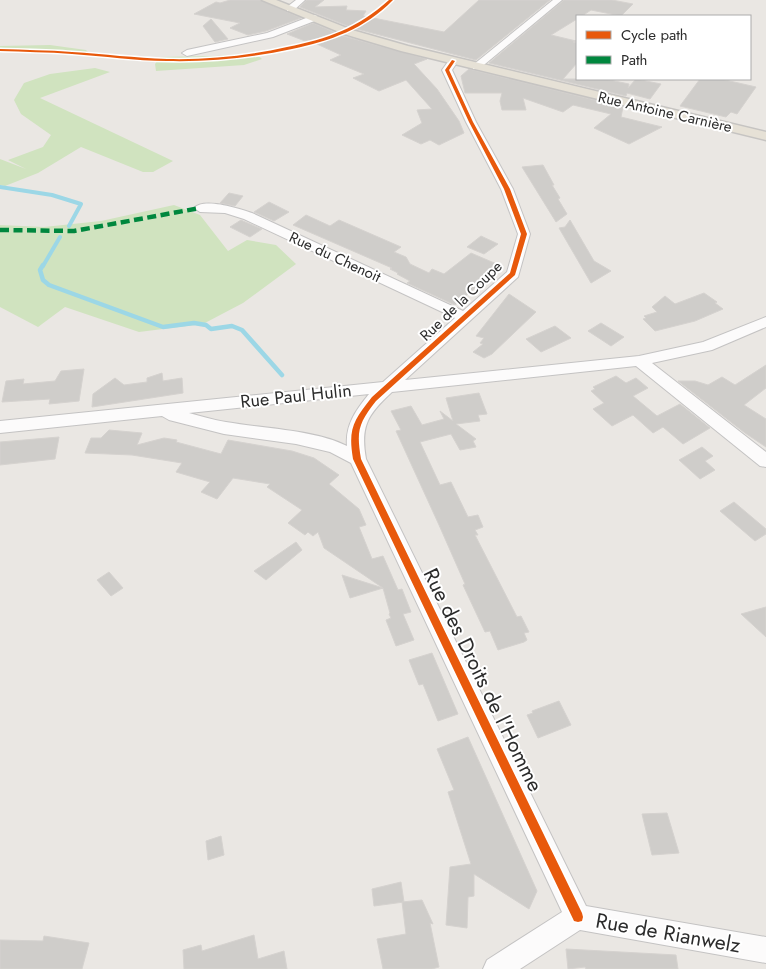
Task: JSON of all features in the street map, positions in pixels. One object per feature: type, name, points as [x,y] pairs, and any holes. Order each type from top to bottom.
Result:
[{"type":"main road","name":"Rue Antoine Carnière","points":[[267,0],[356,34],[453,61],[766,136]]},
{"type":"street","points":[[290,9],[301,0]]},
{"type":"street","points":[[476,67],[558,0]]},
{"type":"street","points":[[187,53],[270,35],[314,18]]},
{"type":"street","name":"Rue de la Coupe","points":[[357,459],[353,437],[360,417],[374,399],[391,386],[512,274],[524,234],[506,190],[470,122],[447,70],[453,61]]},
{"type":"street","name":"Rue du Chenoit","points":[[200,208],[226,209],[248,216],[466,318]]},
{"type":"street","name":"Rue Paul Hulin","points":[[0,427],[639,361],[707,346],[766,322]]},
{"type":"street","points":[[639,361],[766,461]]},
{"type":"street","points":[[157,410],[224,428],[296,438],[335,447],[357,459]]},
{"type":"street","name":"Rue des Droits de l'Homme","points":[[357,459],[578,917]]},
{"type":"street","name":"Rue de Rianwelz","points":[[496,969],[578,917],[766,950]]},
{"type":"green space","points":[[50,45],[86,50],[88,52],[0,50],[0,46]]},
{"type":"green space","points":[[255,53],[262,59],[244,65],[156,71],[155,64],[160,57]]},
{"type":"green space","points":[[95,68],[110,72],[40,98],[173,161],[153,172],[143,172],[81,147],[38,173],[5,186],[0,185],[0,159],[26,169],[8,160],[43,147],[51,135],[21,114],[14,100],[24,83],[50,74]]},
{"type":"green space","points":[[174,205],[200,215],[228,251],[247,240],[276,245],[296,264],[243,303],[203,324],[139,332],[65,307],[38,327],[0,307],[0,225],[44,227],[101,221]]},
{"type":"building","points":[[230,0],[260,0],[301,18],[266,31],[248,35],[230,28],[240,23],[194,14],[216,2],[220,3]]},
{"type":"building","points":[[307,0],[324,0],[315,7],[347,6],[346,10],[366,11],[363,16],[444,32],[479,0],[550,0],[476,60],[353,28],[300,7]]},
{"type":"building","points":[[564,0],[612,0],[633,4],[622,15],[591,10],[584,15],[576,15],[576,20],[551,35],[576,41],[573,42],[576,43],[576,64],[563,79],[610,80],[629,84],[628,88],[635,80],[661,84],[650,99],[627,93],[626,96],[489,63]]},
{"type":"building","points":[[211,19],[228,39],[215,42],[203,26]]},
{"type":"building","points":[[313,23],[343,36],[427,59],[414,64],[437,89],[459,121],[464,133],[439,145],[430,140],[421,144],[402,135],[422,123],[417,110],[432,109],[406,80],[379,91],[353,78],[364,74],[330,60],[341,55],[308,40],[305,41],[287,34]]},
{"type":"building","points":[[469,69],[623,107],[621,117],[662,127],[629,144],[594,128],[611,114],[573,105],[563,112],[523,98],[526,110],[502,110],[500,101],[502,93],[465,93],[461,76]]},
{"type":"building","points":[[699,80],[725,80],[756,87],[737,114],[731,112],[726,117],[680,106]]},
{"type":"building","points":[[543,165],[567,214],[556,222],[522,167]]},
{"type":"building","points":[[229,193],[243,196],[235,206],[220,203]]},
{"type":"building","points":[[269,202],[289,212],[274,221],[254,212]]},
{"type":"building","points":[[306,215],[330,226],[339,220],[401,247],[394,252],[406,257],[410,264],[429,273],[432,269],[444,274],[471,253],[499,265],[495,268],[498,269],[455,305],[407,283],[410,281],[390,269],[392,268],[293,225]]},
{"type":"building","points":[[241,220],[262,229],[250,237],[230,227]]},
{"type":"building","points":[[570,220],[594,261],[611,271],[591,283],[559,228],[565,227]]},
{"type":"building","points":[[481,236],[498,244],[484,254],[467,247]]},
{"type":"building","points":[[704,293],[723,309],[695,321],[655,331],[643,319],[646,318],[644,316],[657,312],[652,307],[665,296],[675,304]]},
{"type":"building","points":[[509,294],[536,312],[492,354],[484,358],[473,352],[483,344],[480,343],[484,338],[476,336]]},
{"type":"building","points":[[601,323],[624,337],[611,346],[588,331]]},
{"type":"building","points":[[555,326],[571,338],[541,352],[526,339]]},
{"type":"building","points":[[766,365],[766,388],[744,405],[766,419],[766,447],[678,381],[695,381],[708,385],[722,377],[735,385]]},
{"type":"building","points":[[84,369],[79,401],[49,404],[50,399],[2,402],[6,381],[24,379],[23,384],[55,381],[61,371]]},
{"type":"building","points":[[162,373],[163,381],[182,378],[183,393],[92,407],[93,394],[115,378],[124,385],[147,382],[147,378]]},
{"type":"building","points":[[616,376],[626,383],[636,378],[648,388],[633,396],[657,416],[680,404],[710,428],[683,444],[663,427],[653,433],[633,415],[612,426],[593,409],[604,403],[591,391],[595,389],[593,387]]},
{"type":"building","points":[[479,393],[487,414],[478,415],[480,421],[456,424],[476,439],[473,441],[476,447],[460,450],[451,434],[420,442],[440,485],[451,482],[468,517],[478,515],[483,527],[475,530],[478,535],[475,535],[517,617],[521,616],[529,632],[524,633],[527,640],[524,642],[498,650],[490,631],[485,632],[463,585],[465,584],[396,431],[401,430],[391,411],[411,406],[422,425],[444,419],[440,411],[453,421],[446,398]]},
{"type":"building","points":[[109,430],[142,433],[137,445],[164,438],[177,440],[176,442],[221,454],[228,440],[292,451],[314,458],[339,475],[329,484],[359,509],[366,525],[359,527],[372,559],[383,556],[398,590],[402,589],[411,612],[403,614],[414,640],[396,646],[386,620],[391,618],[383,588],[324,548],[318,532],[313,536],[308,532],[305,535],[288,523],[302,510],[267,487],[270,484],[233,478],[217,499],[201,492],[210,482],[176,472],[182,463],[132,455],[85,453],[91,438],[101,438]]},
{"type":"building","points":[[59,437],[55,459],[0,465],[0,442]]},
{"type":"building","points":[[702,447],[713,456],[705,461],[715,470],[700,479],[679,460]]},
{"type":"building","points":[[734,502],[766,529],[766,534],[755,541],[720,511]]},
{"type":"building","points":[[296,542],[302,550],[266,580],[254,571]]},
{"type":"building","points":[[109,572],[123,588],[111,596],[97,580]]},
{"type":"building","points":[[342,575],[383,588],[350,598]]},
{"type":"building","points":[[766,607],[766,637],[741,614]]},
{"type":"building","points":[[432,653],[458,714],[438,721],[423,684],[419,685],[409,660]]},
{"type":"building","points":[[559,701],[571,725],[538,738],[527,715],[533,713],[532,711]]},
{"type":"building","points":[[468,737],[537,891],[529,909],[474,874],[474,896],[468,897],[467,928],[446,925],[450,867],[471,864],[448,792],[454,790],[437,749]]},
{"type":"building","points":[[667,813],[679,853],[652,855],[642,814]]},
{"type":"building","points":[[221,836],[224,855],[208,860],[206,841]]},
{"type":"building","points":[[401,882],[404,902],[374,906],[372,889]]},
{"type":"building","points":[[422,900],[433,924],[430,923],[439,967],[432,969],[383,969],[377,939],[406,934],[402,902]]},
{"type":"building","points":[[254,935],[258,959],[284,951],[287,969],[184,969],[183,950],[201,945],[202,951]]},
{"type":"building","points":[[44,936],[89,943],[82,969],[0,969],[0,940],[43,941]]},
{"type":"building","points":[[566,949],[676,955],[678,969],[586,969],[585,967],[568,969]]},
{"type":"waterway","points":[[0,187],[52,195],[81,204],[69,226]]},
{"type":"waterway","points":[[43,266],[60,237]]},
{"type":"waterway","points":[[43,265],[40,270],[43,280],[49,285],[163,327],[194,323],[206,325],[211,329],[232,326],[242,330],[282,375]]},
{"type":"marked path","points":[[0,230],[74,231],[200,208]]},
{"type":"cycle path","points":[[0,50],[61,52],[166,60],[197,60],[244,56],[305,45],[332,37],[369,19],[391,0]]},
{"type":"cycle path","points":[[453,61],[447,70],[471,122],[507,189],[524,234],[513,274],[374,399],[362,414],[356,426],[355,449],[357,459],[578,917]]}]
